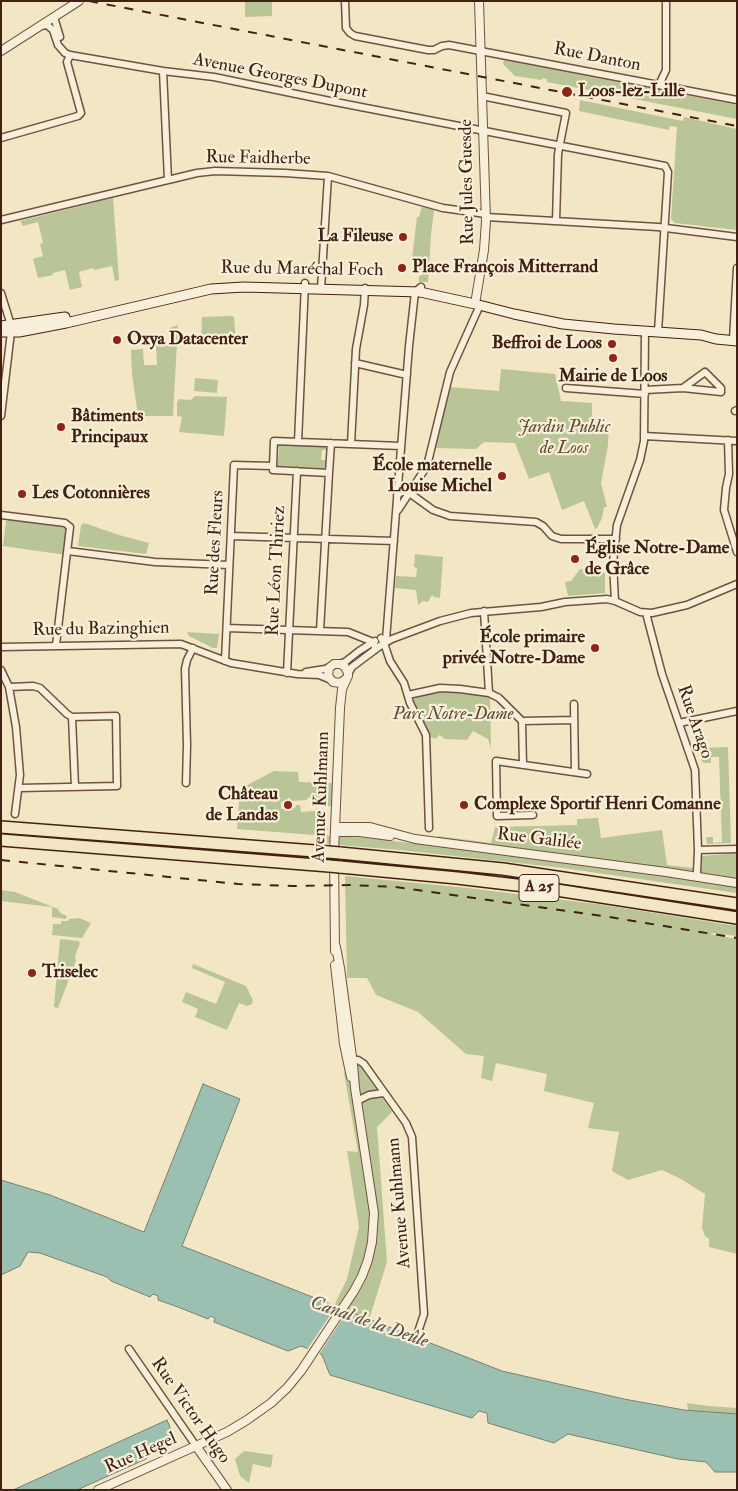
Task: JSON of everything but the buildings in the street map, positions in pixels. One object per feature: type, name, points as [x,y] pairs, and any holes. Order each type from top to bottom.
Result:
[{"type":"highway","points":[[1,822],[32,827]]},
{"type":"highway","points":[[1,827],[32,827]]},
{"type":"highway","name":"A 25","points":[[32,827],[334,850],[503,869],[737,904]]},
{"type":"highway","name":"A 25","points":[[1,840],[334,866],[457,878],[557,890],[737,918]]},
{"type":"main road","name":"Rue du Maréchal Foch","points":[[11,329],[198,286],[232,283],[365,289],[418,289],[447,292],[478,304],[514,314],[563,324],[701,335],[716,339],[735,338]]},
{"type":"main road","points":[[1,326],[11,329]]},
{"type":"main road","points":[[1,332],[11,329]]},
{"type":"street","points":[[1,51],[79,1]]},
{"type":"street","name":"Rue Danton","points":[[345,1],[346,28],[355,36],[428,50],[434,50],[446,45],[481,55],[737,100]]},
{"type":"street","name":"Rue Jules Guesde","points":[[478,304],[486,215],[479,1]]},
{"type":"street","points":[[659,86],[666,70],[666,1]]},
{"type":"street","points":[[1,138],[78,116],[81,113],[68,62],[68,55],[64,50],[54,17]]},
{"type":"street","points":[[40,26],[47,25],[53,30],[58,44],[68,55]]},
{"type":"street","name":"Avenue Georges Dupont","points":[[68,55],[164,71],[214,77],[330,102],[665,166],[668,172],[664,228]]},
{"type":"street","points":[[164,71],[168,180]]},
{"type":"street","points":[[482,96],[566,112],[558,154],[556,221]]},
{"type":"street","name":"Rue Faidherbe","points":[[1,220],[201,172],[285,172],[328,176],[443,208],[486,215],[664,228],[737,237]]},
{"type":"street","points":[[321,287],[328,176]]},
{"type":"street","points":[[658,332],[664,228]]},
{"type":"street","points":[[735,338],[737,268]]},
{"type":"street","points":[[298,442],[305,286]]},
{"type":"street","points":[[351,444],[355,363],[365,289]]},
{"type":"street","points":[[418,289],[407,375],[394,542],[384,638],[390,662],[402,680],[426,735],[429,828]]},
{"type":"street","points":[[1,293],[11,329],[1,416]]},
{"type":"street","points":[[395,521],[398,510],[429,462],[451,369],[478,304]]},
{"type":"street","points":[[615,601],[613,563],[620,516],[640,460],[644,436],[645,331]]},
{"type":"street","points":[[355,363],[407,375]]},
{"type":"street","points":[[566,388],[645,392],[683,388],[721,392],[721,388],[705,372],[683,388]]},
{"type":"street","points":[[644,436],[737,441]]},
{"type":"street","points":[[728,440],[730,471],[724,510],[737,552]]},
{"type":"street","points":[[273,466],[274,441],[401,446]]},
{"type":"street","points":[[320,631],[330,443]]},
{"type":"street","name":"Rue des Fleurs","points":[[225,661],[234,465],[273,466],[273,470],[297,471]]},
{"type":"street","points":[[297,471],[329,473]]},
{"type":"street","name":"Rue Léon Thiriez","points":[[287,673],[297,471]]},
{"type":"street","points":[[399,477],[402,486],[412,490],[433,510],[450,516],[536,522],[541,524],[552,536],[561,540],[616,539]]},
{"type":"street","points":[[397,496],[401,492],[412,490]]},
{"type":"street","points":[[1,515],[68,524],[71,529],[56,645]]},
{"type":"street","points":[[231,536],[394,542]]},
{"type":"street","points":[[68,551],[162,563],[229,565]]},
{"type":"street","points":[[384,638],[375,650],[352,667],[347,677],[341,683],[331,681],[328,673],[330,667],[334,664],[345,662],[372,642],[384,638],[392,639],[450,618],[484,611],[566,602],[607,600],[615,601],[646,613],[652,613],[687,605],[737,584]]},
{"type":"street","points":[[484,611],[489,693]]},
{"type":"street","name":"Rue Arago","points":[[646,613],[662,674],[696,774],[697,872]]},
{"type":"street","points":[[227,628],[351,633],[372,642],[375,650]]},
{"type":"street","name":"Rue du Bazinghien","points":[[1,647],[181,644],[225,661],[287,673],[319,675],[331,681]]},
{"type":"street","points":[[186,783],[185,669],[193,648]]},
{"type":"street","points":[[339,664],[345,666],[347,677]]},
{"type":"street","name":"Rue du Bazinghien","points":[[287,673],[330,667]]},
{"type":"street","points":[[1,670],[9,687],[20,769],[15,814]]},
{"type":"street","name":"Avenue Kuhlmann","points":[[196,1446],[251,1418],[271,1403],[294,1380],[358,1285],[370,1254],[374,1220],[372,1195],[350,1060],[334,920],[334,850],[340,708],[342,689],[347,677]]},
{"type":"street","name":"Avenue Kuhlmann","points":[[331,681],[338,691],[340,708]]},
{"type":"street","points":[[9,687],[33,686],[40,688],[72,717],[116,716],[117,786],[19,788]]},
{"type":"street","points":[[408,695],[440,688],[460,688],[489,693],[499,698],[522,721],[523,765]]},
{"type":"street","points":[[574,704],[575,772]]},
{"type":"street","points":[[679,723],[737,711]]},
{"type":"street","points":[[72,717],[75,787]]},
{"type":"street","points":[[522,721],[574,720]]},
{"type":"street","points":[[533,815],[497,816],[496,761],[587,774]]},
{"type":"street","name":"Rue Galilée","points":[[335,829],[737,881]]},
{"type":"street","points":[[698,850],[737,848]]},
{"type":"street","name":"Rue Galilée","points":[[666,872],[697,872],[737,881]]},
{"type":"street","name":"Avenue Kuhlmann","points":[[350,1060],[358,1060],[364,1064],[410,1131],[413,1148],[424,1314],[416,1335]]},
{"type":"street","points":[[357,1101],[369,1095],[383,1093]]},
{"type":"street","name":"Rue Victor Hugo","points":[[129,1350],[227,1490]]},
{"type":"street","name":"Rue Hegel","points":[[98,1490],[196,1446]]},
{"type":"green space","points":[[245,1],[272,1],[272,16],[245,17]]},
{"type":"green space","points":[[504,60],[737,105],[737,119],[547,82],[547,79],[542,78],[542,80],[515,76],[503,64]]},
{"type":"green space","points":[[580,100],[683,121],[684,117],[737,129],[737,230],[675,223],[671,219],[677,127],[670,126],[669,130],[579,111]]},
{"type":"green space","points":[[113,198],[119,280],[115,281],[112,266],[79,272],[82,287],[70,290],[65,270],[38,278],[33,259],[43,256],[40,244],[43,243],[38,222],[23,226],[20,221]]},
{"type":"green space","points":[[422,207],[434,210],[428,282],[419,282],[419,276],[422,275],[412,259],[417,217],[419,217]]},
{"type":"green space","points":[[202,317],[234,317],[236,345],[201,342]]},
{"type":"green space","points":[[178,325],[173,416],[138,416],[132,374],[131,350],[143,349],[144,365],[157,365],[156,344],[169,343],[169,328]]},
{"type":"green space","name":"Jardin Public de Loos","points":[[501,369],[555,374],[561,401],[592,403],[592,416],[599,423],[609,424],[608,445],[601,483],[607,507],[604,507],[602,518],[597,528],[595,529],[584,501],[562,510],[549,472],[529,479],[515,443],[484,442],[476,449],[435,448],[450,387],[499,391]]},
{"type":"green space","points":[[195,378],[218,380],[217,393],[194,391]]},
{"type":"green space","points":[[195,396],[227,397],[224,436],[179,432],[182,417],[177,416],[177,402],[179,399],[191,400]]},
{"type":"green space","points":[[278,444],[324,445],[326,450],[322,450],[321,460],[326,460],[325,467],[276,466],[274,462],[278,462],[279,447],[275,446]]},
{"type":"green space","points":[[12,519],[64,526],[67,529],[66,555],[3,546],[6,521]]},
{"type":"green space","points":[[84,523],[149,543],[146,554],[78,546],[81,525]]},
{"type":"green space","points":[[415,554],[443,557],[440,598],[432,595],[428,602],[423,601],[418,605],[416,590],[395,588],[396,576],[416,577],[417,568],[414,567]]},
{"type":"green space","points":[[580,569],[605,573],[605,593],[568,596],[565,582],[571,581]]},
{"type":"green space","points":[[187,632],[219,634],[217,648],[213,648],[189,636]]},
{"type":"green space","name":"Parc Notre-Dame","points":[[443,691],[490,697],[491,748],[488,739],[473,731],[467,740],[445,739],[439,735],[436,739],[430,737],[413,702],[415,696]]},
{"type":"green space","points":[[728,747],[731,843],[707,844],[706,837],[713,837],[713,843],[722,842],[719,757],[711,757],[711,763],[704,763],[698,748]]},
{"type":"green space","points":[[274,771],[298,772],[299,782],[333,783],[331,806],[325,807],[325,802],[313,802],[313,797],[307,798],[307,800],[290,801],[290,798],[288,798],[287,801],[281,802],[281,809],[295,808],[296,805],[300,805],[301,812],[315,811],[317,817],[324,817],[324,823],[320,823],[320,830],[324,828],[329,829],[325,831],[325,834],[328,836],[370,838],[434,846],[438,836],[491,843],[495,827],[577,825],[577,819],[598,818],[601,838],[662,830],[667,865],[702,869],[702,856],[737,853],[737,893],[563,868],[327,844],[327,836],[237,829],[240,789]]},
{"type":"green space","points":[[345,876],[468,888],[597,904],[737,926],[737,936],[710,934],[737,939],[737,1254],[709,1247],[709,1239],[705,1236],[702,1227],[705,1194],[662,1170],[628,1180],[612,1171],[619,1132],[588,1128],[594,1103],[544,1091],[547,1074],[496,1063],[492,1081],[481,1078],[484,1056],[466,1054],[418,1012],[376,995],[367,978],[347,978]]},
{"type":"green space","points":[[1,890],[15,892],[58,909],[60,913],[67,916],[66,919],[52,917],[52,907],[1,901]]},
{"type":"green space","points":[[79,918],[91,923],[82,938],[52,935],[53,924],[61,924],[61,921]]},
{"type":"green space","points":[[60,939],[78,941],[80,943],[75,956],[76,961],[58,1008],[54,1007]]},
{"type":"green space","points":[[193,964],[246,986],[253,1000],[252,1004],[247,1006],[239,1003],[227,1030],[195,1017],[198,1009],[182,1002],[186,992],[216,1004],[225,982],[192,968]]},
{"type":"green space","points":[[360,1066],[392,1112],[377,1127],[387,1262],[369,1320],[334,1306],[347,1279],[359,1227],[347,1151],[358,1152],[344,1073]]},
{"type":"green space","points":[[687,1403],[737,1408],[737,1414],[688,1410]]},
{"type":"green space","points":[[244,1451],[273,1455],[271,1468],[253,1464],[249,1483],[240,1476],[235,1459]]},
{"type":"water","name":"Canal de la Deûle","points":[[203,1084],[240,1099],[182,1246],[502,1371],[624,1399],[684,1410],[737,1414],[737,1472],[715,1472],[706,1462],[678,1459],[568,1434],[554,1443],[488,1423],[487,1413],[479,1411],[472,1418],[330,1375],[322,1355],[319,1353],[301,1346],[288,1351],[214,1322],[215,1318],[211,1316],[208,1319],[158,1300],[158,1296],[153,1294],[150,1297],[111,1281],[107,1277],[40,1253],[28,1252],[20,1266],[1,1275],[1,1180],[50,1195],[144,1232]]},
{"type":"water","points":[[167,1420],[173,1435],[171,1445],[146,1459],[77,1490],[13,1490]]},
{"type":"pier","points":[[337,1305],[349,1309],[318,1356],[306,1351]]},
{"type":"railway","points":[[89,1],[737,126]]},
{"type":"railway","points":[[1,860],[238,884],[395,887],[609,917],[737,938]]},
{"type":"place","name":"Loos-lez-Lille","points":[[567,92]]},
{"type":"place","name":"La Fileuse","points":[[403,237]]},
{"type":"place","name":"Place François Mitterrand","points":[[402,268]]},
{"type":"place","name":"Oxya Datacenter","points":[[117,340]]},
{"type":"place","name":"Beffroi de Loos","points":[[612,344]]},
{"type":"place","name":"Mairie de Loos","points":[[613,358]]},
{"type":"place","name":"Bâtiments Principaux","points":[[61,427]]},
{"type":"place","name":"École maternelle Louise Michel","points":[[502,476]]},
{"type":"place","name":"Les Cotonnières","points":[[22,494]]},
{"type":"place","name":"Église Notre-Dame de Grâce","points":[[575,559]]},
{"type":"place","name":"École primaire privée Notre-Dame","points":[[595,648]]},
{"type":"place","name":"Château de Landas","points":[[288,805]]},
{"type":"place","name":"Complexe Sportif Henri Comanne","points":[[464,805]]},
{"type":"place","name":"Triselec","points":[[32,973]]}]
